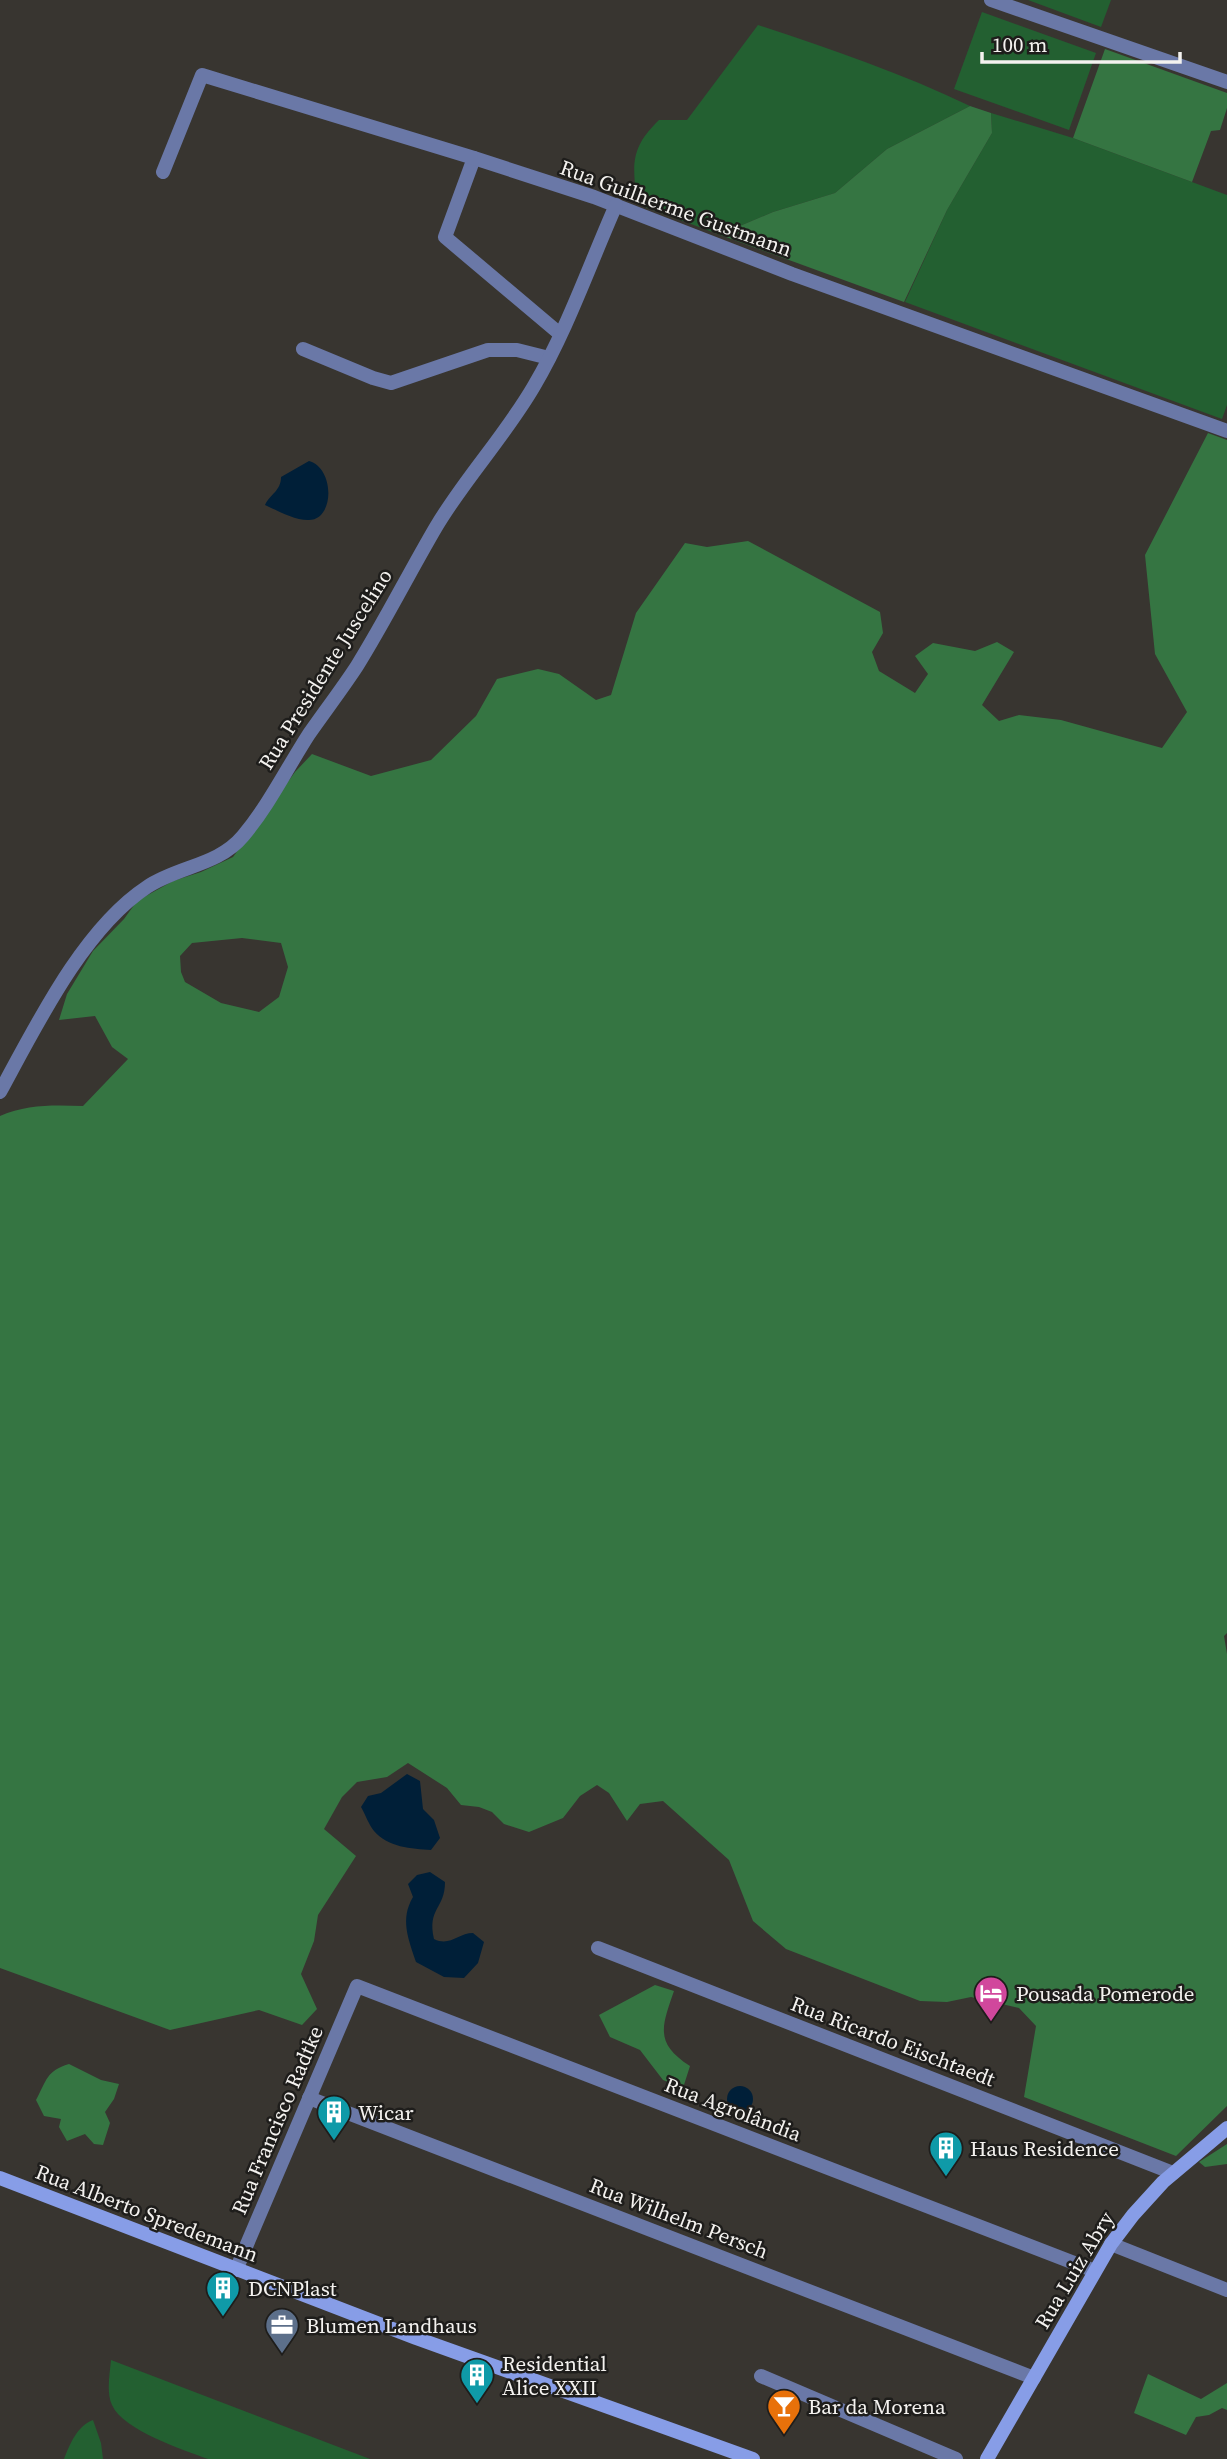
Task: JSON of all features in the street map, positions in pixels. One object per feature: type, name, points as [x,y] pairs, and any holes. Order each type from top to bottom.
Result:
[{"type":"street","points":[[990,0],[1227,82]]},
{"type":"street","name":"Rua Guilherme Gustmann","points":[[163,172],[202,75],[474,158],[616,205],[792,274],[1227,431]]},
{"type":"street","points":[[474,158],[445,237],[560,334]]},
{"type":"street","name":"Rua Presidente Juscelino","points":[[0,1092],[69,974],[94,937],[120,908],[147,887],[173,873],[219,856],[248,829],[357,666],[439,523],[516,414],[549,358],[616,205]]},
{"type":"street","points":[[303,349],[391,383],[488,350],[517,350],[549,358]]},
{"type":"street","name":"Rua Ricardo Eischtaedt","points":[[598,1948],[1172,2173]]},
{"type":"street","name":"Rua Francisco Radtke","points":[[236,2270],[357,1986]]},
{"type":"street","name":"Rua Agrolândia","points":[[357,1986],[1095,2271]]},
{"type":"street","name":"Rua Wilhelm Persch","points":[[309,2098],[1034,2378]]},
{"type":"street","name":"Rua Luiz Abry","points":[[986,2459],[1111,2244],[1133,2215],[1172,2173],[1227,2128]]},
{"type":"street","name":"Rua Alberto Spredemann","points":[[0,2178],[518,2376],[753,2459]]},
{"type":"street","points":[[1111,2244],[1227,2290]]},
{"type":"street","points":[[761,2376],[957,2459]]},
{"type":"green space","points":[[1028,0],[1111,0],[1101,27]]},
{"type":"green space","points":[[982,12],[1096,53],[1069,130],[954,89]]},
{"type":"green space","points":[[758,25],[892,72],[970,106],[887,149],[835,193],[773,212],[728,231],[726,237],[637,204],[634,168],[642,140],[659,120],[687,120]]},
{"type":"green space","points":[[1105,49],[1227,93],[1227,108],[1220,130],[1211,131],[1192,182],[1073,138]]},
{"type":"green space","points":[[970,106],[991,113],[992,133],[947,210],[904,302],[726,237],[728,231],[773,212],[835,193],[887,149]]},
{"type":"green space","points":[[991,113],[1073,138],[1227,195],[1227,405],[1222,419],[905,302],[947,210],[992,133]]},
{"type":"green space","points":[[1208,433],[1227,440],[1227,1633],[1224,1636],[1227,1654],[1227,2106],[1176,2156],[1024,2097],[1036,2026],[1019,2008],[971,1997],[947,2002],[920,2001],[786,1949],[753,1921],[729,1860],[663,1801],[640,1804],[627,1821],[609,1793],[597,1785],[580,1796],[563,1818],[529,1832],[504,1824],[492,1812],[461,1805],[447,1788],[408,1763],[387,1777],[357,1782],[342,1797],[324,1829],[356,1856],[318,1915],[314,1941],[301,1974],[317,2009],[302,2025],[259,2010],[170,2030],[0,1968],[0,1116],[30,1107],[83,1106],[128,1059],[112,1047],[95,1016],[59,1020],[67,994],[93,951],[124,919],[137,901],[173,881],[233,857],[295,772],[312,754],[371,776],[431,760],[476,716],[497,679],[538,669],[559,674],[596,700],[611,695],[636,613],[685,543],[707,547],[748,541],[880,612],[883,633],[872,652],[879,671],[915,693],[928,674],[915,656],[933,643],[975,651],[997,642],[1014,652],[982,705],[999,721],[1019,715],[1061,720],[1162,748],[1187,712],[1155,654],[1145,555]],"holes":[[[242,938],[281,943],[288,967],[279,997],[259,1012],[221,1003],[185,982],[181,972],[180,956],[192,943]]]},
{"type":"green space","points":[[655,1985],[674,1991],[666,2014],[664,2033],[671,2050],[690,2066],[683,2088],[663,2080],[640,2050],[610,2037],[599,2015]]},
{"type":"green space","points":[[69,2064],[101,2080],[119,2084],[114,2099],[105,2112],[110,2123],[103,2145],[94,2144],[85,2134],[67,2141],[59,2127],[61,2119],[44,2116],[36,2100],[51,2073]]},
{"type":"green space","points":[[1227,2144],[1227,2164],[1205,2167],[1199,2162]]},
{"type":"green space","points":[[111,2360],[370,2459],[208,2459],[184,2450],[141,2431],[118,2414],[109,2394]]},
{"type":"green space","points":[[1148,2374],[1201,2399],[1227,2383],[1227,2410],[1222,2408],[1209,2415],[1196,2417],[1186,2435],[1134,2413]]},
{"type":"green space","points":[[93,2420],[103,2459],[64,2459],[78,2431]]},
{"type":"water","points":[[309,461],[324,473],[327,483],[327,504],[317,518],[303,520],[265,505],[279,486],[281,477]]},
{"type":"water","points":[[407,1774],[420,1781],[423,1809],[434,1820],[440,1838],[431,1850],[408,1848],[386,1841],[372,1829],[361,1807],[368,1796],[381,1793]]},
{"type":"water","points":[[430,1872],[445,1882],[442,1898],[434,1914],[434,1939],[449,1941],[473,1933],[484,1942],[478,1963],[464,1978],[444,1977],[416,1962],[410,1945],[406,1921],[413,1897],[408,1884],[417,1875]]},
{"type":"water","points":[[740,2086],[749,2090],[753,2099],[749,2108],[740,2112],[731,2108],[727,2099],[731,2090]]},
{"type":"place","name":"Pousada Pomerode","points":[[991,2023]]},
{"type":"place","name":"Wicar","points":[[334,2142]]},
{"type":"place","name":"Haus Residence","points":[[946,2178]]},
{"type":"place","name":"DCNPlast","points":[[223,2318]]},
{"type":"place","name":"Blumen Landhaus","points":[[282,2355]]},
{"type":"place","name":"Residential Alice XXII","points":[[477,2405]]},
{"type":"place","name":"Bar da Morena","points":[[784,2436]]}]
